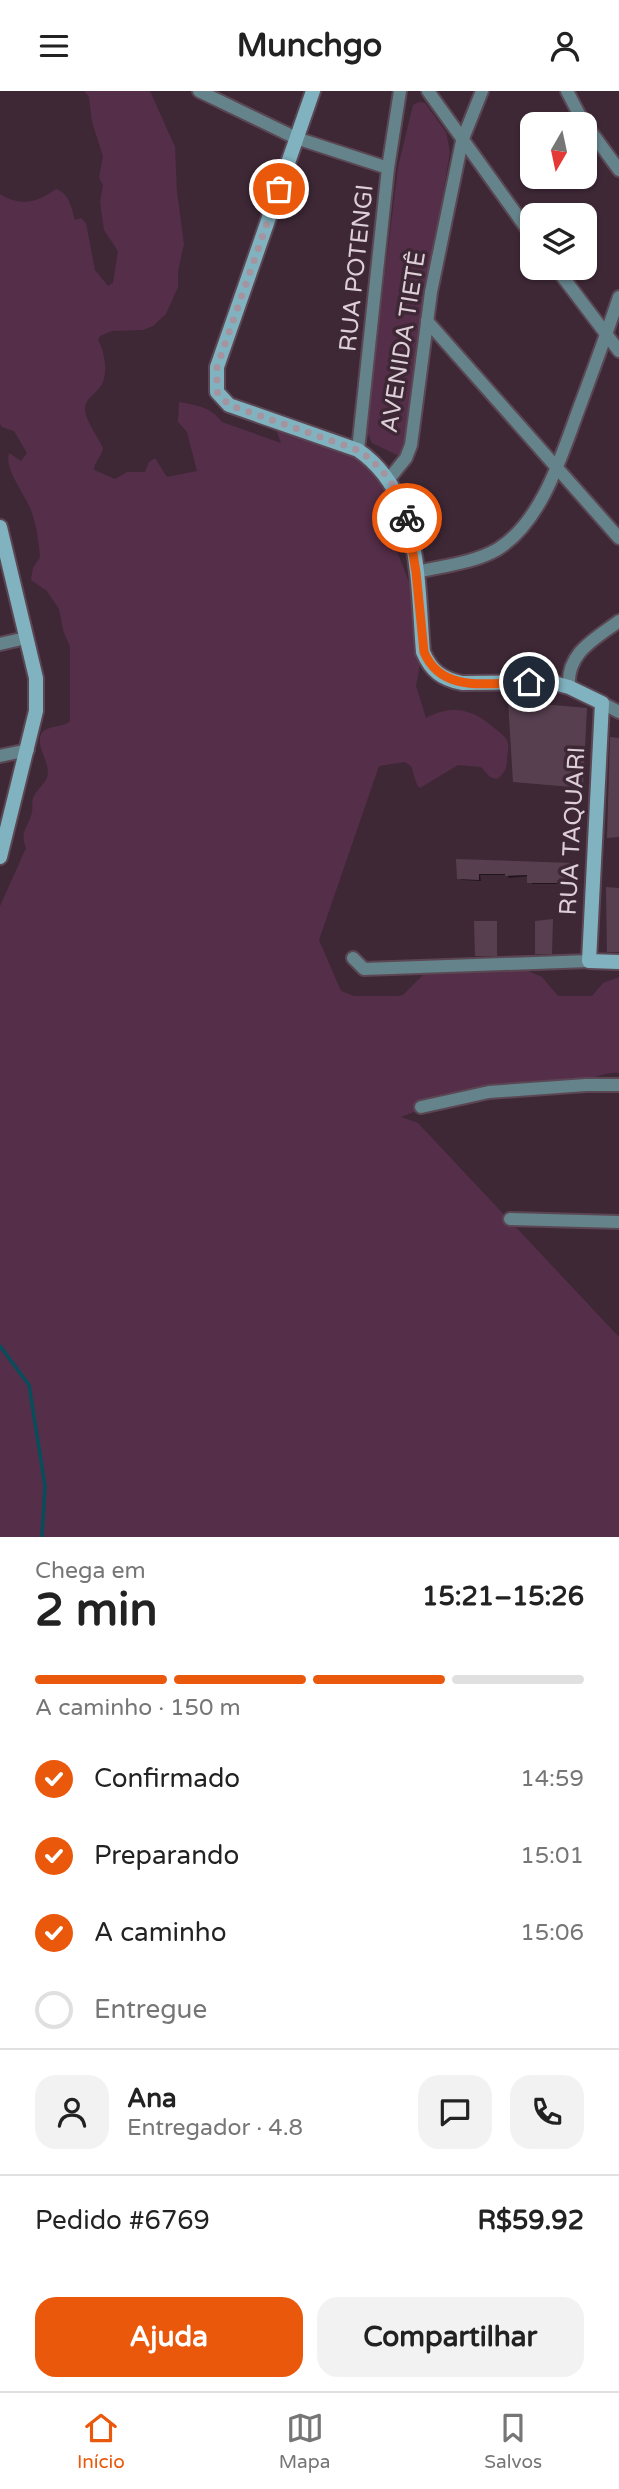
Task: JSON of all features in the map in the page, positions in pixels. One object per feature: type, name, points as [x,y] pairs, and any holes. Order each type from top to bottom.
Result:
[{"type":"street","points":[[199,91],[296,138],[388,168]]},
{"type":"street","points":[[313,91],[217,367],[217,392],[229,405],[358,450],[370,458],[389,479],[399,495],[406,515],[416,572],[424,652],[428,664],[437,673],[448,680],[462,683],[550,683],[569,687],[619,712]]},
{"type":"street","name":"RUA POTENGI","points":[[358,450],[388,168],[400,91]]},
{"type":"street","points":[[428,91],[520,220]]},
{"type":"street","name":"AVENIDA TIETÊ","points":[[389,479],[406,458],[411,445],[427,321],[462,141],[482,91]]},
{"type":"street","points":[[567,91],[581,118],[619,170]]},
{"type":"street","points":[[565,280],[619,351]]},
{"type":"street","points":[[416,572],[461,563],[499,548],[517,533],[535,509],[557,468],[619,297]]},
{"type":"street","points":[[427,321],[619,538]]},
{"type":"street","points":[[0,530],[36,678],[36,711],[0,857]]},
{"type":"street","points":[[569,687],[568,677],[575,657],[619,621]]},
{"type":"street","points":[[0,644],[26,638]]},
{"type":"street","name":"RUA TAQUARI","points":[[589,961],[602,703]]},
{"type":"street","points":[[0,756],[28,750]]},
{"type":"street","points":[[353,958],[364,969],[619,962]]},
{"type":"street","points":[[421,1107],[489,1092],[619,1085]]},
{"type":"street","points":[[510,1219],[619,1222]]},
{"type":"shaded area","points":[[84,91],[150,91],[175,147],[177,192],[184,244],[178,271],[178,287],[166,314],[153,326],[143,330],[112,331],[100,336],[98,340],[104,357],[104,377],[85,409],[89,423],[103,448],[94,470],[115,479],[127,472],[145,472],[149,462],[155,458],[167,477],[197,471],[187,432],[178,422],[179,402],[203,407],[222,422],[281,443],[276,429],[351,449],[381,475],[403,509],[396,548],[410,585],[421,601],[424,642],[416,686],[426,718],[444,711],[469,712],[497,730],[508,743],[506,768],[497,779],[490,777],[481,767],[458,765],[420,788],[411,766],[405,762],[379,766],[319,940],[341,991],[354,996],[398,996],[403,995],[427,971],[514,965],[542,977],[558,996],[592,996],[603,983],[619,977],[619,1073],[559,1085],[467,1098],[401,1117],[418,1123],[619,1337],[619,1537],[0,1537],[0,906],[26,848],[24,833],[31,817],[33,798],[47,778],[47,767],[40,745],[41,734],[47,729],[70,721],[70,647],[59,609],[47,591],[31,580],[33,568],[40,557],[34,519],[12,475],[8,460],[9,453],[21,461],[27,453],[14,431],[0,424],[0,194],[15,201],[28,202],[42,198],[56,189],[61,191],[69,202],[75,220],[81,218],[86,223],[95,270],[108,286],[113,283],[118,251],[104,230],[100,202],[103,185],[99,178],[103,156],[92,122],[89,97]]},
{"type":"shaded area","points":[[425,103],[446,132],[450,152],[421,325],[404,452],[397,455],[372,443],[366,430],[398,167],[413,105]]},
{"type":"building","points":[[508,701],[587,708],[583,788],[513,782]]},
{"type":"building","points":[[610,737],[619,738],[619,837],[607,838]]},
{"type":"building","points":[[456,859],[572,863],[573,883],[527,883],[527,875],[505,874],[479,874],[479,880],[457,879]]},
{"type":"building","points":[[606,887],[619,888],[619,952],[607,952]]},
{"type":"building","points":[[553,919],[552,954],[535,954],[535,921]]},
{"type":"building","points":[[474,921],[497,921],[497,956],[475,956]]},
{"type":"waterway","points":[[0,1346],[29,1385],[45,1486],[42,1537]]},
{"type":"way so far","points":[[279,189],[217,367],[217,392],[229,405],[358,450],[370,458],[389,479],[399,495],[407,518]]},
{"type":"route","points":[[407,518],[416,572],[424,652],[428,664],[448,680],[462,683],[529,682]]}]
